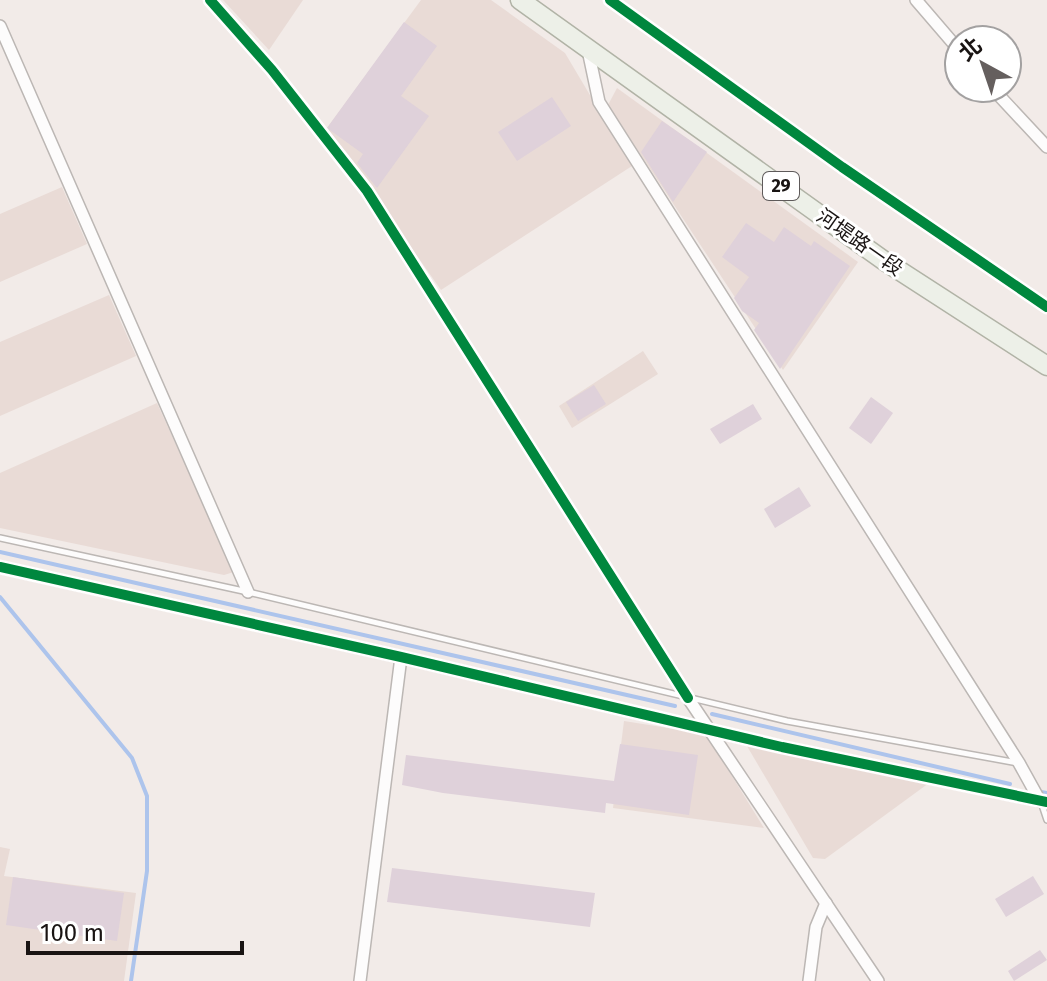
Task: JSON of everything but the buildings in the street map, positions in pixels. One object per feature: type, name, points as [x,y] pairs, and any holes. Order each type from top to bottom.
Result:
[{"type":"main road","name":"河堤路一段","points":[[520,0],[883,260],[1047,366]]},
{"type":"street","points":[[916,0],[943,31]]},
{"type":"street","points":[[0,26],[248,592]]},
{"type":"street","points":[[587,46],[599,102],[1044,801]]},
{"type":"street","points":[[1007,104],[1047,147]]},
{"type":"street","points":[[0,567],[782,747],[1044,801]]},
{"type":"street","points":[[360,981],[401,657]]},
{"type":"street","points":[[688,698],[878,981]]},
{"type":"street","points":[[809,981],[816,927],[826,903]]},
{"type":"lane","points":[[0,538],[248,592],[787,721],[1019,763]]},
{"type":"lane","points":[[1044,801],[1047,820]]},
{"type":"shaded area","points":[[223,0],[303,0],[269,50]]},
{"type":"shaded area","points":[[421,0],[491,0],[565,53],[632,166],[441,290],[327,128]]},
{"type":"shaded area","points":[[617,88],[858,262],[783,370],[608,105]]},
{"type":"shaded area","points":[[62,187],[87,244],[0,282],[0,214]]},
{"type":"shaded area","points":[[109,295],[136,356],[0,416],[0,342]]},
{"type":"shaded area","points":[[643,351],[658,374],[572,428],[559,406]]},
{"type":"shaded area","points":[[157,403],[234,572],[224,575],[0,528],[0,473]]},
{"type":"shaded area","points":[[624,721],[706,734],[764,828],[613,808]]},
{"type":"shaded area","points":[[744,741],[929,783],[825,859],[813,858]]},
{"type":"shaded area","points":[[0,847],[10,849],[4,876],[136,893],[124,981],[0,981]]},
{"type":"waterway","points":[[0,552],[675,706]]},
{"type":"waterway","points":[[0,597],[132,758],[147,796],[147,871],[131,981]]},
{"type":"waterway","points":[[712,714],[1010,784]]},
{"type":"waterway","points":[[1041,792],[1047,793]]},
{"type":"cycle path","points":[[210,0],[272,70],[367,191],[688,698]]},
{"type":"cycle path","points":[[610,0],[842,167],[1047,307]]},
{"type":"cycle path","points":[[0,567],[782,747],[1047,802]]}]
